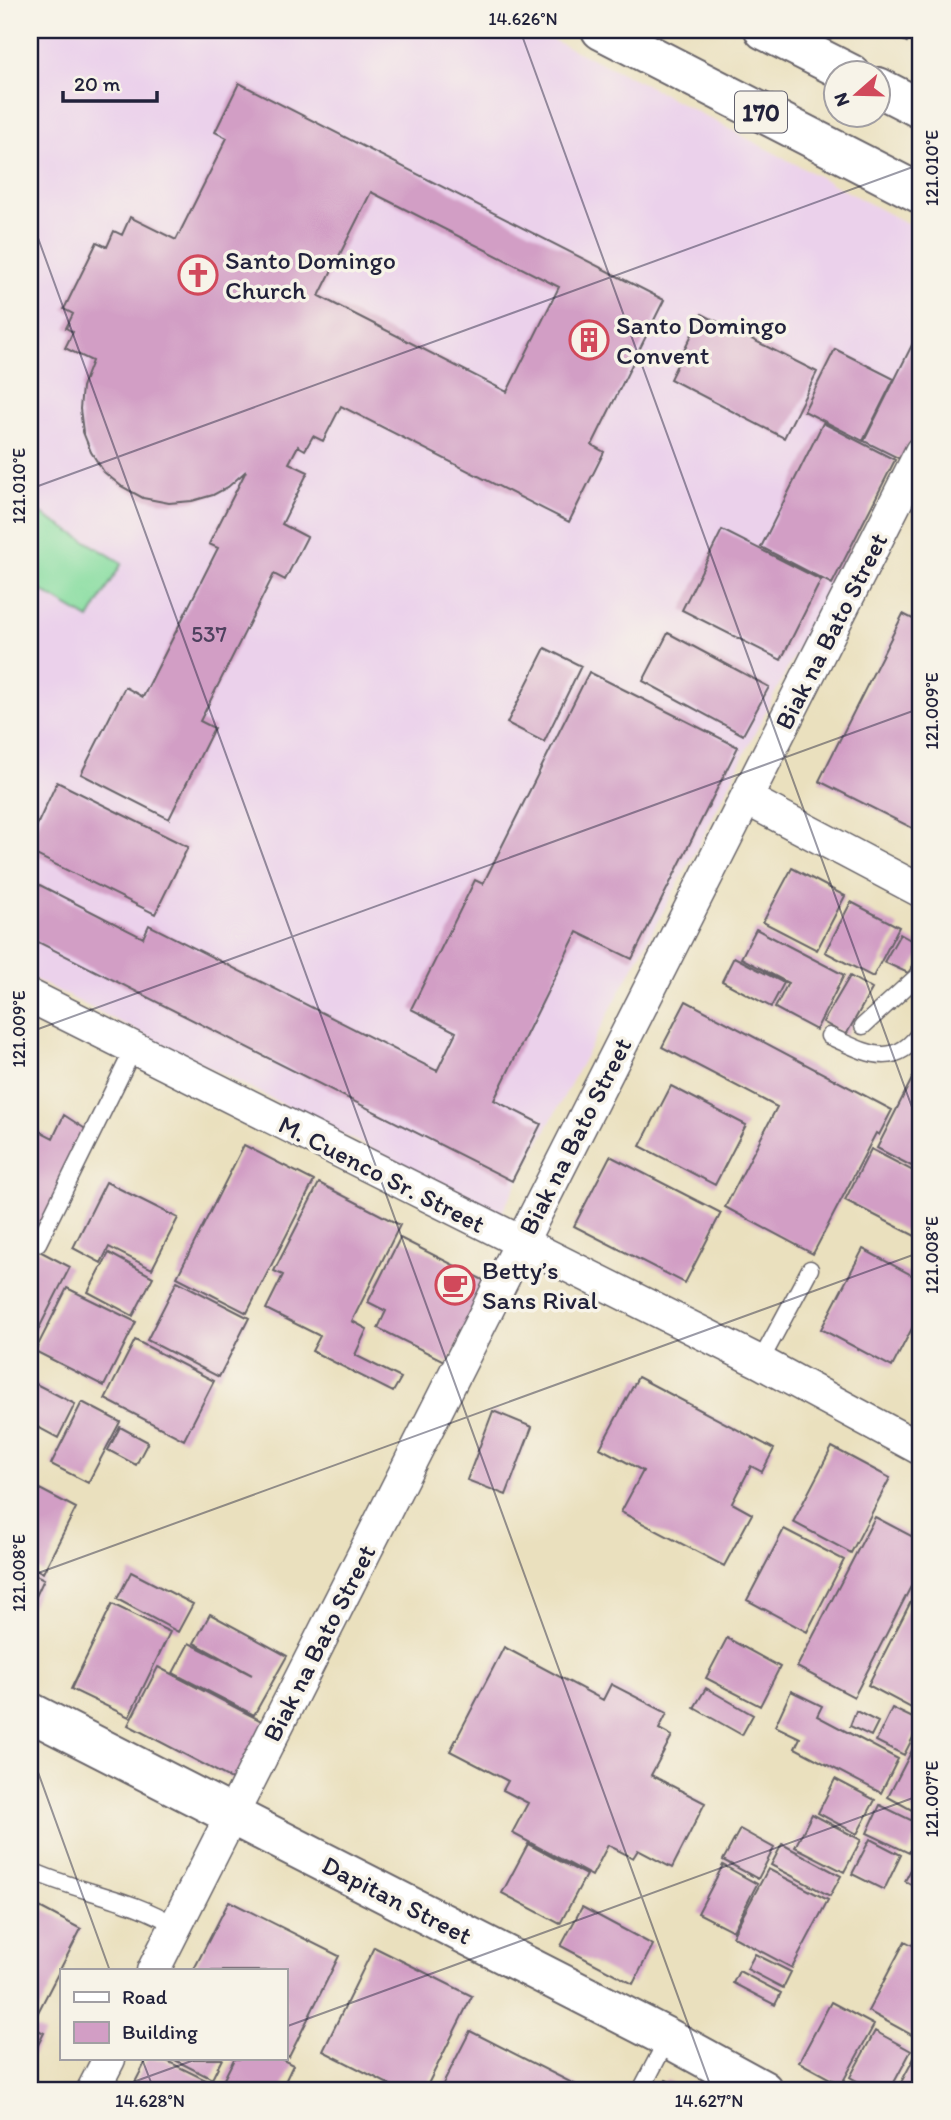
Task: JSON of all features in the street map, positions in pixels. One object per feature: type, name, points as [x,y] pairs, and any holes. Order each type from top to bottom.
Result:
[{"type":"street","name":"170","points":[[601,30],[921,194]]},
{"type":"street","points":[[764,30],[823,60]]},
{"type":"street","points":[[892,94],[921,109]]},
{"type":"street","name":"Biak na Bato Street","points":[[154,1969],[921,452]]},
{"type":"street","points":[[747,799],[921,891]]},
{"type":"street","name":"M. Cuenco Sr. Street","points":[[30,996],[760,1362],[921,1449]]},
{"type":"street","name":"Dapitan Street","points":[[30,1712],[668,2038],[763,2090]]},
{"type":"street","points":[[93,2090],[108,2060]]},
{"type":"lane","points":[[863,1026],[921,973]]},
{"type":"lane","points":[[829,1036],[876,1056],[900,1051],[913,1042],[921,1031]]},
{"type":"lane","points":[[38,1242],[134,1048]]},
{"type":"lane","points":[[760,1362],[810,1269]]},
{"type":"lane","points":[[30,1870],[57,1882],[157,1914],[176,1926]]},
{"type":"lane","points":[[641,2090],[668,2038]]},
{"type":"path","points":[[886,30],[921,48]]},
{"type":"shaded area","points":[[36,30],[532,30],[643,83],[921,231],[921,404],[698,846],[501,1214],[30,977],[30,42]]},
{"type":"green space","points":[[30,507],[122,563],[89,619],[30,584]]},
{"type":"building","points":[[239,83],[664,300],[592,445],[604,452],[569,522],[341,406],[323,441],[313,436],[305,450],[298,446],[289,463],[308,472],[282,524],[307,537],[285,580],[274,574],[200,721],[214,728],[169,819],[81,774],[125,687],[143,697],[218,548],[209,544],[246,471],[228,487],[213,495],[192,501],[169,503],[143,498],[121,486],[104,472],[91,452],[83,432],[80,409],[82,387],[92,361],[65,348],[73,332],[66,328],[73,314],[64,309],[97,242],[107,247],[114,231],[122,235],[130,217],[176,240],[227,138],[215,132]],"holes":[[[371,192],[559,287],[507,392],[319,296]]]},
{"type":"building","points":[[702,314],[817,372],[784,438],[670,379]]},
{"type":"building","points":[[921,327],[921,422],[902,460],[864,441]]},
{"type":"building","points":[[835,349],[894,379],[863,441],[804,411]]},
{"type":"building","points":[[823,423],[895,460],[832,584],[761,547]]},
{"type":"building","points":[[722,530],[821,580],[781,660],[682,610]]},
{"type":"building","points":[[903,614],[921,623],[920,832],[819,781]]},
{"type":"building","points":[[668,633],[769,687],[743,735],[643,681]]},
{"type":"building","points":[[545,648],[581,666],[544,742],[507,723]]},
{"type":"building","points":[[589,672],[738,747],[632,959],[577,932],[494,1100],[541,1124],[512,1181],[30,938],[30,880],[143,938],[149,925],[437,1071],[456,1032],[411,1009],[475,880],[483,884]]},
{"type":"building","points":[[57,782],[188,847],[155,914],[30,852],[30,840]]},
{"type":"building","points":[[792,868],[845,896],[817,950],[763,922]]},
{"type":"building","points":[[851,902],[899,927],[873,977],[825,952]]},
{"type":"building","points":[[756,929],[844,975],[816,1030],[775,1008],[788,983],[741,958]]},
{"type":"building","points":[[900,934],[921,946],[921,954],[908,973],[884,962]]},
{"type":"building","points":[[734,957],[784,983],[771,1007],[722,981]]},
{"type":"building","points":[[850,976],[872,989],[846,1035],[823,1022]]},
{"type":"building","points":[[686,1001],[892,1110],[879,1135],[876,1133],[813,1254],[725,1207],[777,1107],[662,1047]]},
{"type":"building","points":[[921,1061],[921,1171],[877,1148]]},
{"type":"building","points":[[671,1086],[746,1125],[715,1185],[640,1146]]},
{"type":"building","points":[[64,1115],[87,1130],[38,1235],[30,1231],[30,1126],[53,1138]]},
{"type":"building","points":[[244,1145],[314,1181],[247,1313],[177,1277]]},
{"type":"building","points":[[871,1149],[921,1175],[921,1239],[845,1200]]},
{"type":"building","points":[[610,1156],[721,1213],[685,1283],[574,1226]]},
{"type":"building","points":[[106,1182],[178,1218],[152,1269],[109,1247],[101,1263],[73,1248]]},
{"type":"building","points":[[319,1183],[400,1225],[352,1321],[367,1329],[355,1355],[401,1378],[393,1392],[312,1351],[320,1336],[266,1309],[283,1275],[274,1271]]},
{"type":"building","points":[[400,1238],[489,1283],[448,1363],[378,1328],[386,1311],[368,1302]]},
{"type":"building","points":[[30,1246],[70,1267],[30,1346]]},
{"type":"building","points":[[863,1249],[921,1280],[921,1311],[892,1367],[821,1329]]},
{"type":"building","points":[[109,1253],[153,1277],[133,1316],[88,1292]]},
{"type":"building","points":[[177,1281],[249,1318],[219,1377],[147,1340]]},
{"type":"building","points":[[67,1288],[136,1322],[104,1386],[35,1351]]},
{"type":"building","points":[[135,1340],[214,1381],[184,1440],[105,1399]]},
{"type":"building","points":[[638,1377],[774,1449],[762,1472],[751,1466],[732,1503],[752,1514],[724,1566],[621,1512],[643,1471],[600,1448]]},
{"type":"building","points":[[34,1383],[75,1404],[58,1438],[30,1423],[30,1392]]},
{"type":"building","points":[[82,1402],[120,1422],[88,1483],[51,1464]]},
{"type":"building","points":[[493,1411],[532,1427],[506,1495],[467,1480]]},
{"type":"building","points":[[120,1427],[148,1442],[136,1465],[108,1450]]},
{"type":"building","points":[[832,1447],[890,1478],[851,1553],[793,1522]]},
{"type":"building","points":[[30,1484],[76,1508],[43,1573],[30,1566]]},
{"type":"building","points":[[875,1517],[921,1541],[921,1567],[854,1697],[797,1667]]},
{"type":"building","points":[[784,1529],[844,1560],[807,1632],[747,1600]]},
{"type":"building","points":[[30,1572],[44,1579],[30,1609]]},
{"type":"building","points":[[131,1572],[193,1604],[178,1632],[117,1599]]},
{"type":"building","points":[[921,1582],[921,1699],[915,1710],[868,1685]]},
{"type":"building","points":[[112,1604],[170,1632],[129,1717],[71,1689]]},
{"type":"building","points":[[210,1614],[287,1656],[254,1715],[173,1673],[189,1643],[252,1675],[194,1643]]},
{"type":"building","points":[[727,1638],[780,1667],[760,1706],[706,1678]]},
{"type":"building","points":[[504,1647],[603,1700],[611,1684],[667,1713],[659,1729],[672,1736],[651,1775],[705,1803],[672,1868],[638,1850],[633,1858],[608,1845],[592,1876],[512,1833],[528,1803],[503,1790],[508,1781],[450,1751]]},
{"type":"building","points":[[158,1667],[273,1727],[243,1785],[128,1725]]},
{"type":"building","points":[[706,1688],[753,1715],[742,1735],[694,1708]]},
{"type":"building","points":[[791,1691],[822,1706],[817,1716],[898,1759],[881,1793],[795,1748],[800,1738],[775,1726]]},
{"type":"building","points":[[892,1708],[921,1722],[904,1755],[876,1741]]},
{"type":"building","points":[[856,1711],[878,1722],[871,1736],[850,1726]]},
{"type":"building","points":[[921,1733],[921,1815],[888,1797]]},
{"type":"building","points":[[835,1779],[875,1800],[857,1834],[818,1813]]},
{"type":"building","points":[[880,1805],[921,1825],[909,1853],[867,1833]]},
{"type":"building","points":[[812,1814],[861,1840],[844,1872],[795,1847]]},
{"type":"building","points":[[740,1829],[774,1848],[758,1879],[723,1860]]},
{"type":"building","points":[[870,1839],[901,1855],[884,1890],[852,1874]]},
{"type":"building","points":[[528,1844],[586,1875],[560,1924],[502,1893]]},
{"type":"building","points":[[782,1844],[841,1876],[830,1896],[771,1865]]},
{"type":"building","points":[[921,1850],[921,1890],[905,1881]]},
{"type":"building","points":[[723,1865],[757,1884],[733,1931],[698,1913]]},
{"type":"building","points":[[768,1869],[828,1900],[792,1968],[732,1936]]},
{"type":"building","points":[[229,1901],[339,1956],[289,2057],[287,1969],[194,1969]]},
{"type":"building","points":[[30,1902],[81,1929],[33,2022],[30,2021]]},
{"type":"building","points":[[582,1907],[653,1945],[633,1984],[561,1946]]},
{"type":"building","points":[[905,1941],[921,1950],[921,2031],[917,2038],[868,2011]]},
{"type":"building","points":[[374,1947],[472,1996],[425,2090],[400,2090],[323,2051]]},
{"type":"building","points":[[755,1954],[791,1972],[783,1988],[747,1969]]},
{"type":"building","points":[[739,1971],[781,1993],[775,2005],[733,1983]]},
{"type":"building","points":[[831,2002],[874,2025],[841,2085],[799,2062]]},
{"type":"building","points":[[30,2026],[44,2033],[30,2061]]},
{"type":"building","points":[[470,2031],[582,2088],[581,2090],[440,2090]]},
{"type":"building","points":[[875,2031],[911,2051],[890,2090],[873,2090],[850,2077]]},
{"type":"building","points":[[921,2045],[921,2090],[897,2090]]},
{"type":"building","points":[[146,2060],[165,2060],[226,2090],[131,2090]]},
{"type":"building","points":[[175,2060],[222,2060],[212,2079]]},
{"type":"building","points":[[234,2060],[283,2060],[293,2065],[281,2090],[241,2090],[223,2081]]},
{"type":"building","points":[[666,2080],[685,2090],[660,2090]]},
{"type":"place","name":"Santo Domingo Church","points":[[198,275]]},
{"type":"place","name":"Santo Domingo Convent","points":[[589,340]]},
{"type":"place","name":"Betty’s Sans Rival","points":[[455,1285]]}]
